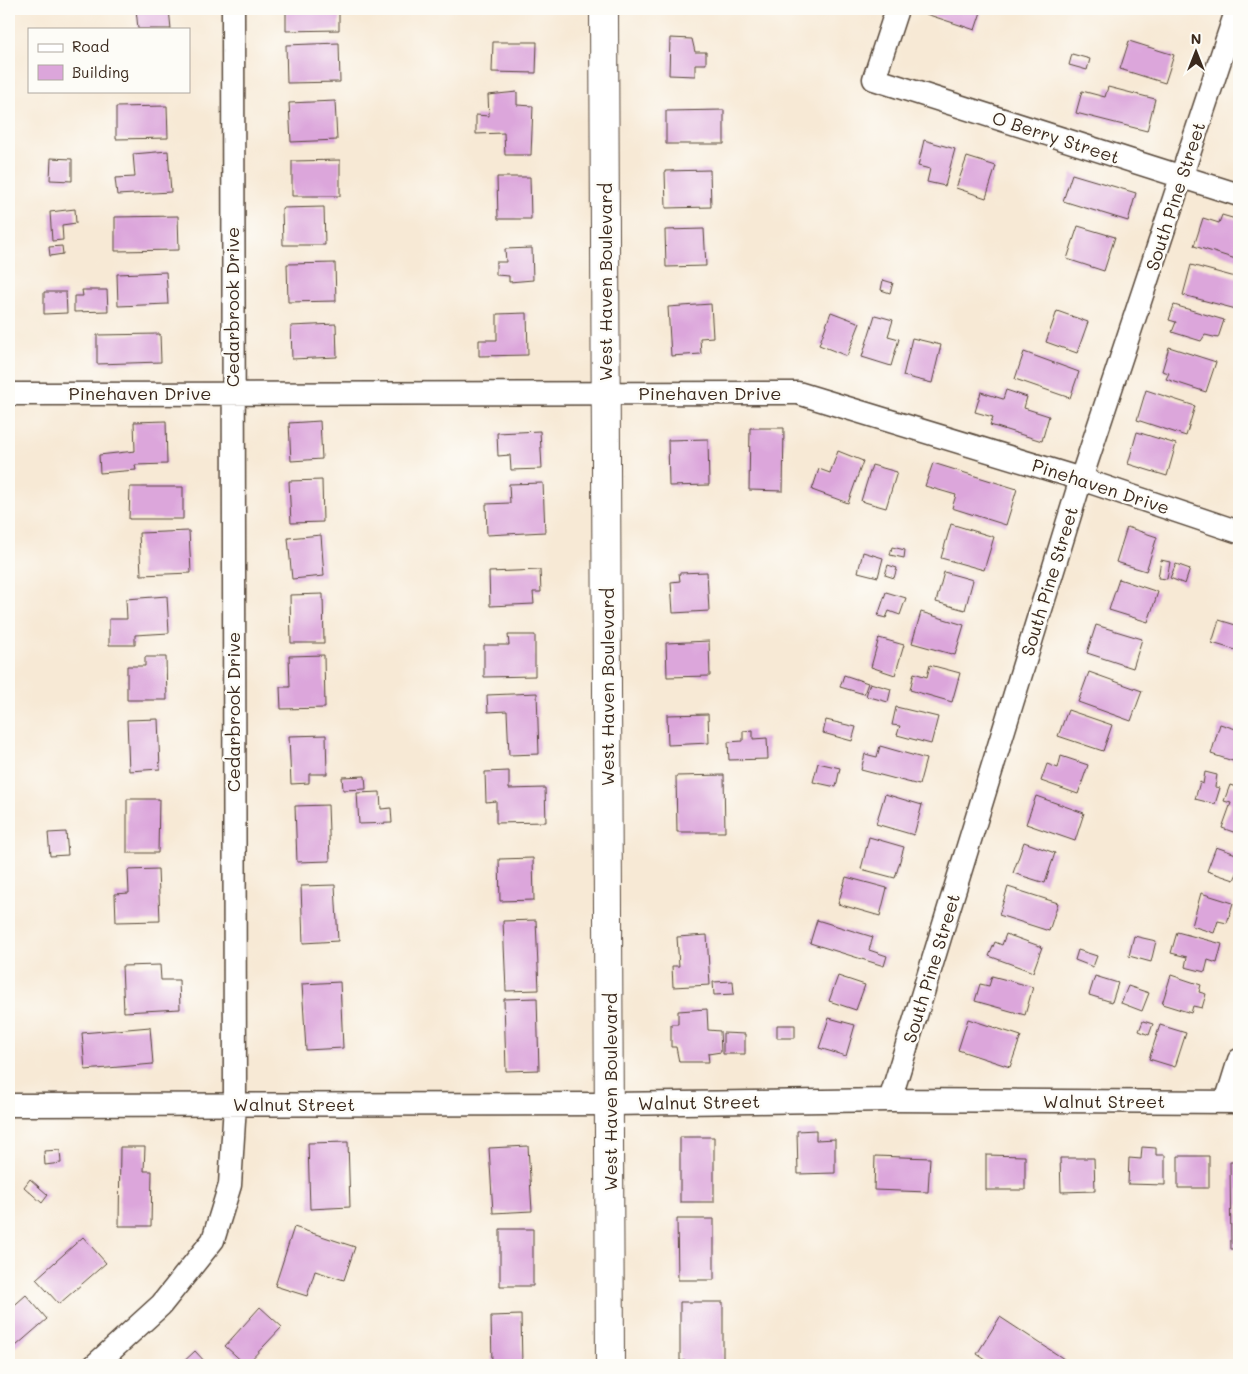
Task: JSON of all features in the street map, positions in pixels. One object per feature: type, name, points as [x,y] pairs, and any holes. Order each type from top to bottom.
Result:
[{"type":"street","name":"Cedarbrook Drive","points":[[95,1365],[161,1305],[213,1240],[230,1185],[234,1105],[233,9]]},
{"type":"street","name":"West Haven Boulevard","points":[[604,9],[610,1365]]},
{"type":"street","name":"O Berry Street","points":[[897,9],[874,79],[1239,195]]},
{"type":"street","name":"South Pine Street","points":[[890,1100],[1081,479],[1237,9]]},
{"type":"street","name":"Pinehaven Drive","points":[[9,394],[232,392],[798,393],[1081,479],[1239,532]]},
{"type":"street","points":[[1233,1102],[1239,1060]]},
{"type":"street","name":"Walnut Street","points":[[9,1105],[610,1104],[890,1100],[1233,1102]]},
{"type":"building","points":[[136,9],[169,9],[171,28],[138,28]]},
{"type":"building","points":[[286,9],[339,9],[339,30],[286,31]]},
{"type":"building","points":[[928,9],[982,9],[975,30],[926,14]]},
{"type":"building","points":[[670,38],[692,39],[695,52],[706,52],[706,64],[695,64],[695,76],[669,75]]},
{"type":"building","points":[[1129,41],[1174,55],[1165,83],[1120,69]]},
{"type":"building","points":[[493,42],[537,42],[536,73],[492,72]]},
{"type":"building","points":[[339,43],[340,82],[287,83],[286,45]]},
{"type":"building","points":[[1072,54],[1090,59],[1087,70],[1069,65]]},
{"type":"building","points":[[1108,87],[1155,99],[1147,131],[1076,113],[1082,91],[1105,97]]},
{"type":"building","points":[[517,92],[517,105],[533,106],[531,155],[505,155],[504,133],[476,134],[476,115],[489,116],[488,95]]},
{"type":"building","points":[[335,101],[337,140],[291,142],[289,103]]},
{"type":"building","points":[[167,106],[168,138],[116,139],[116,107]]},
{"type":"building","points":[[724,110],[724,144],[666,144],[666,111]]},
{"type":"building","points":[[924,140],[955,149],[945,186],[927,182],[930,169],[918,166]]},
{"type":"building","points":[[168,151],[171,192],[117,195],[115,178],[135,177],[133,154]]},
{"type":"building","points":[[967,157],[996,166],[986,198],[956,188]]},
{"type":"building","points":[[51,158],[72,159],[72,181],[50,180]]},
{"type":"building","points":[[340,160],[340,196],[292,196],[292,161]]},
{"type":"building","points":[[710,170],[711,207],[666,208],[665,171]]},
{"type":"building","points":[[1072,174],[1136,193],[1128,221],[1063,201]]},
{"type":"building","points":[[497,177],[530,177],[531,219],[498,219]]},
{"type":"building","points":[[324,207],[325,245],[283,245],[282,208]]},
{"type":"building","points":[[75,209],[76,223],[62,225],[63,240],[52,241],[50,212]]},
{"type":"building","points":[[1222,215],[1239,220],[1239,260],[1194,246],[1203,218],[1219,223]]},
{"type":"building","points":[[178,216],[179,250],[115,251],[115,217]]},
{"type":"building","points":[[1078,226],[1115,237],[1104,271],[1067,259]]},
{"type":"building","points":[[704,229],[706,266],[666,267],[665,230]]},
{"type":"building","points":[[62,246],[63,254],[50,256],[49,247]]},
{"type":"building","points":[[532,248],[533,280],[509,282],[509,276],[496,275],[496,262],[506,262],[505,249]]},
{"type":"building","points":[[335,263],[336,301],[288,302],[287,264]]},
{"type":"building","points":[[1191,265],[1239,278],[1239,297],[1236,309],[1183,295]]},
{"type":"building","points":[[166,272],[168,304],[118,306],[117,274]]},
{"type":"building","points":[[883,280],[893,283],[890,293],[881,290]]},
{"type":"building","points":[[82,290],[107,290],[108,311],[74,312],[74,296],[83,296]]},
{"type":"building","points":[[44,292],[66,292],[67,313],[44,314]]},
{"type":"building","points":[[711,304],[713,337],[700,338],[701,354],[671,356],[668,307]]},
{"type":"building","points":[[1174,305],[1224,320],[1218,338],[1205,335],[1201,341],[1172,332],[1176,322],[1169,320]]},
{"type":"building","points":[[1057,311],[1088,322],[1077,353],[1046,342]]},
{"type":"building","points":[[831,312],[860,323],[847,356],[819,345]]},
{"type":"building","points":[[527,313],[528,355],[479,356],[479,340],[497,340],[497,314]]},
{"type":"building","points":[[875,315],[893,320],[888,336],[899,339],[891,366],[862,357]]},
{"type":"building","points":[[336,324],[337,357],[292,359],[291,326]]},
{"type":"building","points":[[160,334],[161,362],[97,364],[97,335]]},
{"type":"building","points":[[912,338],[941,345],[932,383],[903,376]]},
{"type":"building","points":[[1169,347],[1216,362],[1206,392],[1166,379],[1169,373],[1162,371]]},
{"type":"building","points":[[1024,352],[1079,372],[1070,398],[1015,379]]},
{"type":"building","points":[[1006,390],[1027,397],[1024,408],[1049,416],[1042,441],[990,425],[993,417],[975,412],[981,392],[1003,399]]},
{"type":"building","points":[[1146,390],[1195,406],[1186,436],[1137,420]]},
{"type":"building","points":[[166,421],[167,464],[135,465],[136,470],[100,473],[99,455],[135,451],[134,422]]},
{"type":"building","points":[[320,421],[322,459],[291,461],[289,423]]},
{"type":"building","points":[[750,428],[784,428],[783,491],[749,490]]},
{"type":"building","points":[[540,431],[542,469],[511,470],[510,455],[498,456],[497,433]]},
{"type":"building","points":[[1137,432],[1176,444],[1167,476],[1128,464]]},
{"type":"building","points":[[708,439],[709,485],[669,486],[668,440]]},
{"type":"building","points":[[838,451],[863,461],[848,503],[812,490],[819,469],[830,473]]},
{"type":"building","points":[[933,463],[1017,489],[1006,525],[952,508],[956,495],[925,486]]},
{"type":"building","points":[[872,465],[897,472],[886,508],[861,501]]},
{"type":"building","points":[[322,480],[323,522],[291,523],[289,481]]},
{"type":"building","points":[[543,483],[545,532],[487,535],[486,504],[510,503],[509,484]]},
{"type":"building","points":[[130,487],[183,487],[183,519],[129,519]]},
{"type":"building","points":[[951,524],[994,537],[984,570],[941,558]]},
{"type":"building","points":[[1127,527],[1157,537],[1146,571],[1116,562]]},
{"type":"building","points":[[189,531],[191,573],[141,575],[139,533]]},
{"type":"building","points":[[321,535],[324,576],[292,579],[288,538]]},
{"type":"building","points":[[892,547],[905,550],[904,558],[890,555]]},
{"type":"building","points":[[863,552],[883,558],[878,577],[858,572]]},
{"type":"building","points":[[1161,560],[1170,562],[1167,579],[1158,578]]},
{"type":"building","points":[[1176,564],[1190,569],[1185,584],[1170,578]]},
{"type":"building","points":[[888,565],[897,568],[894,578],[885,575]]},
{"type":"building","points":[[540,570],[541,592],[533,592],[534,604],[490,606],[489,572]]},
{"type":"building","points":[[707,572],[709,611],[673,613],[671,582],[680,581],[679,573]]},
{"type":"building","points":[[944,572],[973,580],[965,610],[936,602]]},
{"type":"building","points":[[1119,579],[1158,592],[1148,622],[1109,610]]},
{"type":"building","points":[[886,592],[906,598],[900,615],[889,611],[886,618],[878,616]]},
{"type":"building","points":[[323,594],[324,643],[291,643],[290,595]]},
{"type":"building","points":[[167,596],[169,633],[135,635],[135,645],[109,645],[109,619],[127,619],[126,599]]},
{"type":"building","points":[[921,612],[964,625],[955,655],[912,643]]},
{"type":"building","points":[[1219,620],[1239,626],[1239,651],[1212,643]]},
{"type":"building","points":[[1096,625],[1142,639],[1133,668],[1087,653]]},
{"type":"building","points":[[508,635],[535,635],[535,676],[484,677],[484,645],[509,645]]},
{"type":"building","points":[[879,638],[904,645],[895,675],[871,667]]},
{"type":"building","points":[[709,641],[710,676],[667,677],[666,643]]},
{"type":"building","points":[[324,655],[325,708],[281,709],[280,687],[290,687],[289,656]]},
{"type":"building","points":[[145,657],[166,657],[167,700],[127,700],[127,666],[145,666]]},
{"type":"building","points":[[930,665],[960,673],[952,702],[910,690],[914,673],[927,677]]},
{"type":"building","points":[[1089,672],[1142,691],[1131,721],[1078,702]]},
{"type":"building","points":[[844,675],[868,683],[864,694],[840,687]]},
{"type":"building","points":[[870,683],[891,689],[888,702],[866,696]]},
{"type":"building","points":[[537,693],[539,754],[509,755],[507,711],[488,712],[487,695]]},
{"type":"building","points":[[896,707],[938,717],[931,744],[897,735],[900,726],[892,725]]},
{"type":"building","points":[[1068,710],[1112,725],[1103,751],[1058,736]]},
{"type":"building","points":[[708,714],[709,743],[668,745],[667,715]]},
{"type":"building","points":[[158,719],[160,769],[129,771],[127,720]]},
{"type":"building","points":[[826,720],[856,727],[852,741],[823,733]]},
{"type":"building","points":[[1220,724],[1239,730],[1239,763],[1211,754]]},
{"type":"building","points":[[753,730],[753,739],[767,738],[768,759],[729,760],[728,742],[743,741],[743,731]]},
{"type":"building","points":[[326,735],[327,774],[309,774],[309,783],[291,784],[289,736]]},
{"type":"building","points":[[880,746],[926,759],[919,785],[861,770],[865,754],[877,757]]},
{"type":"building","points":[[1061,756],[1088,765],[1078,794],[1041,781],[1047,764],[1058,768]]},
{"type":"building","points":[[818,763],[840,768],[836,787],[813,782]]},
{"type":"building","points":[[509,771],[509,789],[545,788],[546,822],[496,823],[496,801],[486,802],[485,772]]},
{"type":"building","points":[[1205,772],[1217,775],[1215,787],[1220,788],[1215,804],[1195,799],[1200,782],[1203,784]]},
{"type":"building","points":[[724,775],[725,832],[677,832],[676,776]]},
{"type":"building","points":[[365,776],[366,789],[343,790],[342,777]]},
{"type":"building","points":[[1230,785],[1239,788],[1239,834],[1222,828],[1231,803],[1224,801]]},
{"type":"building","points":[[380,792],[381,809],[391,808],[392,823],[359,824],[357,793]]},
{"type":"building","points":[[885,794],[922,805],[914,835],[876,824]]},
{"type":"building","points":[[1036,796],[1084,813],[1075,841],[1026,824]]},
{"type":"building","points":[[127,799],[159,799],[158,853],[127,853]]},
{"type":"building","points":[[328,805],[330,861],[297,862],[295,806]]},
{"type":"building","points":[[66,832],[68,855],[50,856],[48,833]]},
{"type":"building","points":[[869,837],[904,847],[895,878],[861,869]]},
{"type":"building","points":[[1024,842],[1055,853],[1045,883],[1013,873]]},
{"type":"building","points":[[1216,847],[1239,855],[1239,869],[1234,880],[1207,871]]},
{"type":"building","points":[[533,858],[534,900],[500,901],[499,859]]},
{"type":"building","points":[[158,869],[160,921],[116,922],[115,894],[129,893],[128,870]]},
{"type":"building","points":[[846,877],[887,888],[880,916],[838,904]]},
{"type":"building","points":[[335,885],[338,941],[303,943],[301,886]]},
{"type":"building","points":[[1008,887],[1058,903],[1049,931],[999,915]]},
{"type":"building","points":[[1201,893],[1233,903],[1227,923],[1218,921],[1214,933],[1192,926]]},
{"type":"building","points":[[536,920],[539,990],[506,991],[503,921]]},
{"type":"building","points":[[817,920],[873,937],[869,950],[887,956],[884,966],[810,943]]},
{"type":"building","points":[[1177,932],[1222,944],[1217,963],[1208,960],[1205,972],[1185,967],[1187,957],[1171,953]]},
{"type":"building","points":[[1006,934],[1042,947],[1033,972],[989,956],[995,942],[1002,945]]},
{"type":"building","points":[[707,935],[710,985],[673,987],[672,966],[679,966],[677,937]]},
{"type":"building","points":[[1134,936],[1156,941],[1151,962],[1129,956]]},
{"type":"building","points":[[1078,950],[1097,956],[1093,967],[1075,960]]},
{"type":"building","points":[[160,965],[161,980],[179,980],[180,1009],[124,1012],[122,966]]},
{"type":"building","points":[[1171,975],[1201,985],[1199,992],[1206,994],[1202,1008],[1193,1006],[1191,1013],[1162,1004]]},
{"type":"building","points":[[838,976],[865,985],[856,1010],[829,1001]]},
{"type":"building","points":[[992,976],[1033,987],[1025,1015],[975,1001],[980,984],[989,986]]},
{"type":"building","points":[[1095,976],[1118,983],[1112,1002],[1089,995]]},
{"type":"building","points":[[733,981],[734,994],[714,995],[713,982]]},
{"type":"building","points":[[340,982],[343,1048],[306,1050],[302,984]]},
{"type":"building","points":[[1128,986],[1149,993],[1142,1011],[1121,1003]]},
{"type":"building","points":[[537,998],[539,1070],[506,1071],[504,999]]},
{"type":"building","points":[[707,1009],[708,1030],[720,1031],[721,1052],[708,1054],[709,1062],[679,1062],[676,1047],[671,1047],[671,1024],[678,1024],[678,1011]]},
{"type":"building","points":[[829,1018],[855,1025],[846,1056],[819,1048]]},
{"type":"building","points":[[968,1019],[1021,1036],[1010,1067],[958,1050]]},
{"type":"building","points":[[1143,1021],[1153,1024],[1149,1035],[1139,1031]]},
{"type":"building","points":[[777,1025],[795,1025],[795,1038],[777,1038]]},
{"type":"building","points":[[1160,1025],[1186,1033],[1175,1067],[1149,1059]]},
{"type":"building","points":[[150,1027],[153,1064],[85,1070],[82,1033]]},
{"type":"building","points":[[723,1033],[745,1034],[745,1054],[723,1054]]},
{"type":"building","points":[[816,1130],[816,1140],[835,1139],[835,1173],[798,1174],[797,1131]]},
{"type":"building","points":[[680,1137],[714,1137],[714,1202],[680,1202]]},
{"type":"building","points":[[348,1142],[350,1207],[310,1209],[308,1143]]},
{"type":"building","points":[[528,1146],[532,1211],[493,1213],[489,1148]]},
{"type":"building","points":[[120,1147],[145,1147],[144,1171],[152,1171],[151,1226],[119,1226]]},
{"type":"building","points":[[1142,1147],[1156,1148],[1156,1155],[1165,1155],[1165,1185],[1128,1184],[1129,1158],[1141,1159]]},
{"type":"building","points":[[60,1150],[61,1163],[45,1165],[44,1151]]},
{"type":"building","points":[[986,1155],[1025,1156],[1025,1190],[986,1190]]},
{"type":"building","points":[[875,1156],[930,1158],[928,1192],[874,1190]]},
{"type":"building","points":[[1178,1156],[1209,1156],[1209,1188],[1178,1188]]},
{"type":"building","points":[[1060,1158],[1094,1158],[1095,1191],[1061,1192]]},
{"type":"building","points":[[1230,1162],[1239,1162],[1239,1249],[1231,1249]]},
{"type":"building","points":[[30,1179],[48,1195],[42,1203],[24,1187]]},
{"type":"building","points":[[677,1219],[714,1219],[714,1280],[678,1280]]},
{"type":"building","points":[[294,1227],[355,1247],[344,1280],[315,1271],[307,1296],[275,1286]]},
{"type":"building","points":[[500,1229],[533,1229],[533,1286],[500,1286]]},
{"type":"building","points":[[83,1237],[106,1263],[59,1304],[36,1279]]},
{"type":"building","points":[[26,1295],[47,1319],[9,1352],[9,1310]]},
{"type":"building","points":[[680,1302],[723,1302],[723,1360],[680,1361]]},
{"type":"building","points":[[260,1307],[282,1327],[246,1365],[225,1346]]},
{"type":"building","points":[[521,1315],[522,1365],[492,1365],[491,1316]]},
{"type":"building","points":[[1000,1317],[1064,1359],[1060,1365],[993,1365],[977,1354]]},
{"type":"building","points":[[195,1351],[208,1365],[180,1365]]}]
